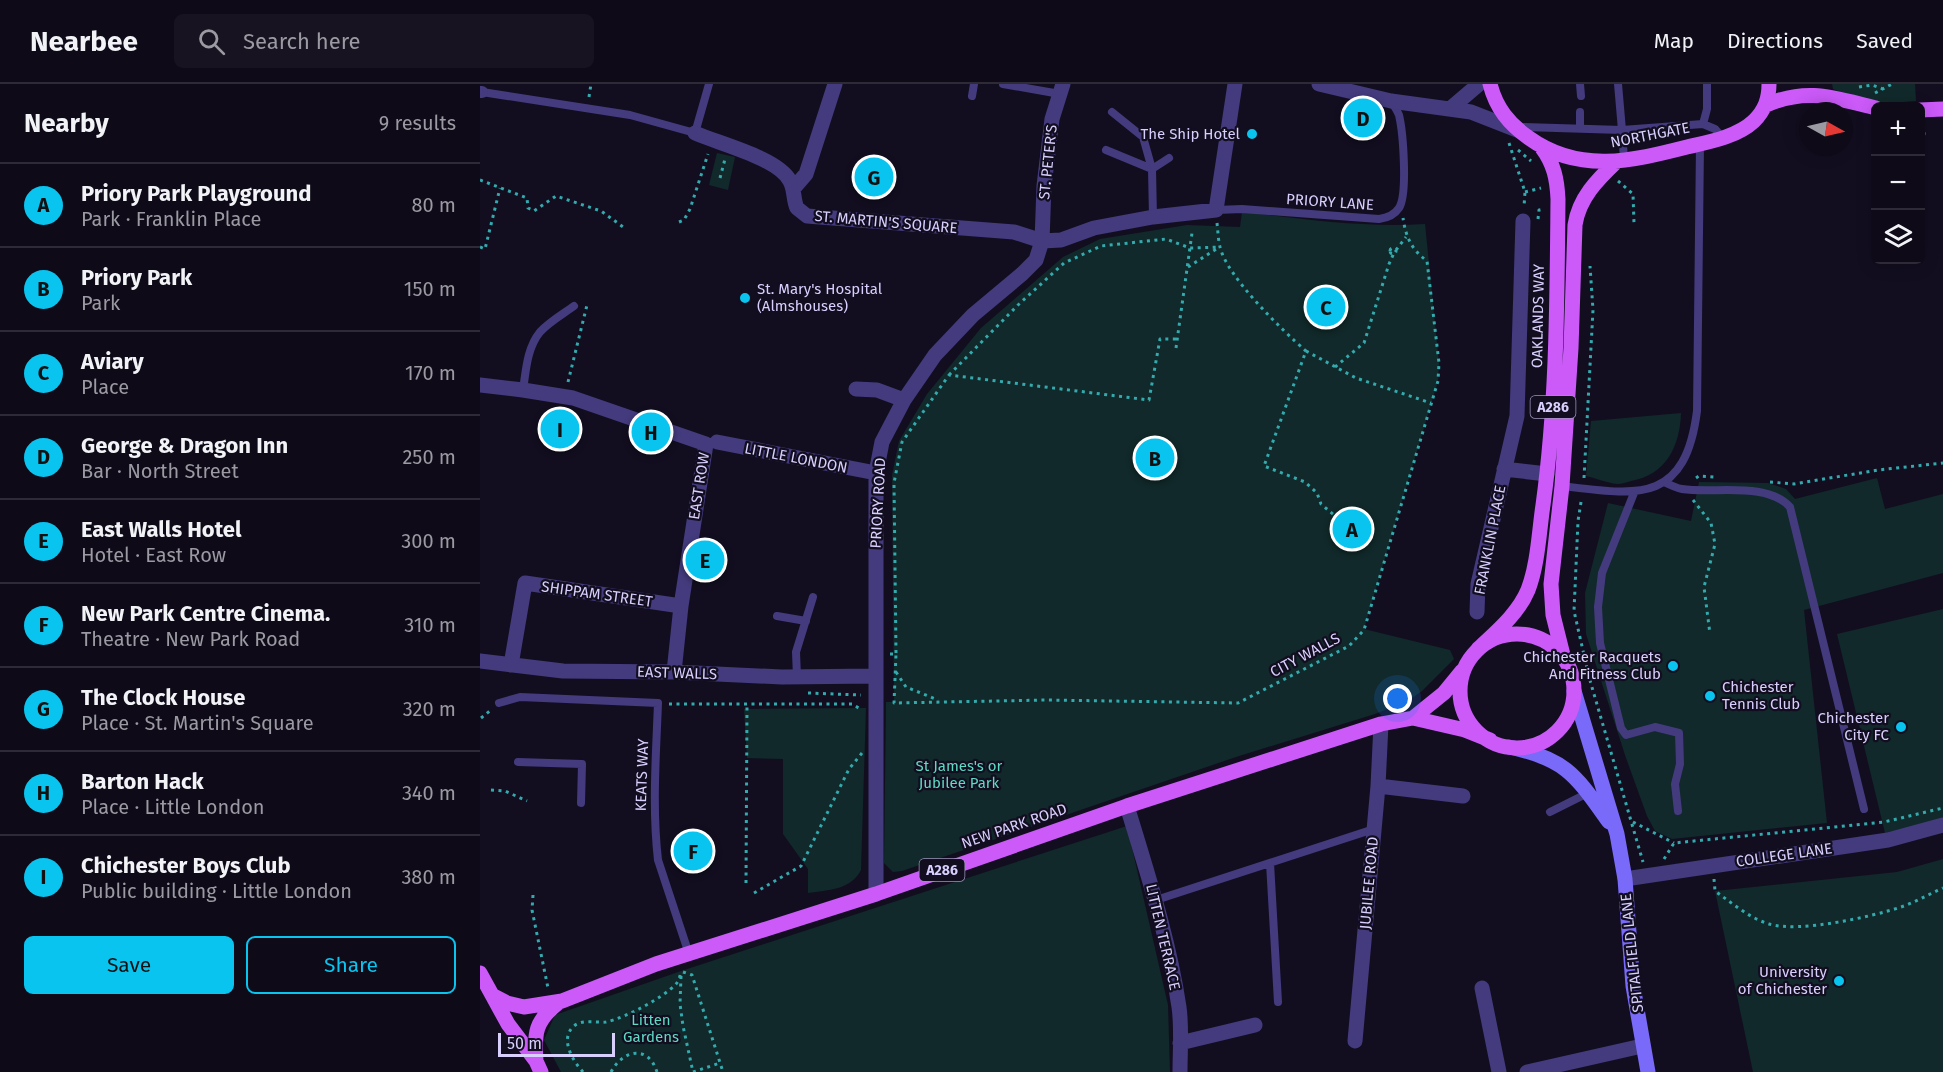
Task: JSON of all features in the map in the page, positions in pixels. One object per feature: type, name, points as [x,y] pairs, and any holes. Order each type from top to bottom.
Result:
[{"type":"main road","name":"NORTHGATE","points":[[1490,84],[1499,109],[1517,130],[1542,148],[1560,156],[1582,161],[1621,161],[1700,144],[1746,128],[1760,115],[1766,105]]},
{"type":"main road","points":[[1769,84],[1766,105],[1793,96],[1820,94],[1871,107]]},
{"type":"main road","points":[[1808,84],[1820,94]]},
{"type":"main road","points":[[1925,110],[1943,109]]},
{"type":"main road","name":"OAKLANDS WAY","points":[[1478,649],[1502,627],[1528,590],[1537,549],[1547,474],[1553,396],[1558,199],[1556,176],[1550,159],[1542,148]]},
{"type":"main road","name":"A286","points":[[1564,659],[1553,615],[1551,595],[1562,486],[1571,348],[1575,225],[1577,211],[1593,185],[1621,161]]},
{"type":"main road","points":[[1526,634],[1550,644],[1564,659],[1572,674],[1574,691],[1567,717],[1550,737],[1530,746],[1509,747],[1490,740],[1473,726],[1462,705],[1460,687],[1467,664],[1478,649],[1491,640],[1506,635],[1526,634]]},
{"type":"main road","name":"NEW PARK ROAD","points":[[1413,718],[1452,685],[1467,664]]},
{"type":"main road","name":"SPITALFIELD LANE","points":[[1574,691],[1617,834],[1625,879],[1633,986],[1648,1072]]},
{"type":"main road","name":"NEW PARK ROAD","points":[[492,995],[507,1003],[524,1007],[556,1002],[656,964],[876,894],[1127,806],[1381,724],[1413,718],[1465,730],[1490,740]]},
{"type":"main road","name":"SPITALFIELD LANE","points":[[1509,747],[1541,754],[1562,766],[1588,793],[1617,834]]},
{"type":"main road","name":"A286","points":[[480,973],[515,1035],[539,1067]]},
{"type":"main road","name":"NEW PARK ROAD","points":[[539,1067],[535,1042],[538,1024],[556,1002]]},
{"type":"street","points":[[793,189],[806,174],[835,84]]},
{"type":"street","points":[[1042,241],[1060,240],[1094,228],[1153,217],[1216,210],[1235,84]]},
{"type":"street","points":[[1319,84],[1391,101],[1476,113],[1517,130]]},
{"type":"street","points":[[1391,84],[1391,101]]},
{"type":"street","points":[[1451,108],[1479,84]]},
{"type":"street","name":"ST. PETER'S","points":[[1042,241],[1044,186],[1052,119],[1061,89]]},
{"type":"street","name":"ST. MARTIN'S SQUARE","points":[[695,133],[780,168],[786,174],[793,189],[797,208],[807,216],[1014,232],[1042,241]]},
{"type":"street","name":"FRANKLIN PLACE","points":[[1477,612],[1478,584],[1517,416],[1523,221]]},
{"type":"street","name":"PRIORY ROAD","points":[[876,894],[876,473],[882,442],[904,400],[935,355],[973,315],[1036,260],[1042,241]]},
{"type":"street","name":"LITTLE LONDON","points":[[480,386],[563,397],[711,443],[876,473]]},
{"type":"street","points":[[856,389],[877,390],[904,400]]},
{"type":"street","name":"EAST ROW","points":[[674,672],[681,606],[711,443]]},
{"type":"street","name":"FRANKLIN PLACE","points":[[1504,469],[1547,474]]},
{"type":"street","name":"SHIPPAM STREET","points":[[511,665],[525,583],[681,606]]},
{"type":"street","name":"EAST WALLS","points":[[480,661],[563,671],[875,676]]},
{"type":"street","name":"JUBILEE ROAD","points":[[1355,1041],[1378,786],[1381,724]]},
{"type":"street","points":[[1378,786],[1463,796]]},
{"type":"street","name":"LITTEN TERRACE","points":[[1127,806],[1156,900],[1179,1009],[1180,1072]]},
{"type":"street","name":"COLLEGE LANE","points":[[1625,879],[1888,840],[1943,825]]},
{"type":"street","points":[[1482,988],[1499,1072]]},
{"type":"street","points":[[1180,1042],[1255,1025]]},
{"type":"street","points":[[1527,1072],[1642,1046]]},
{"type":"lane","points":[[481,92],[630,115],[695,133],[709,84]]},
{"type":"lane","points":[[972,96],[974,84]]},
{"type":"lane","points":[[1003,84],[1061,89]]},
{"type":"lane","points":[[1580,84],[1581,96]]},
{"type":"lane","points":[[1618,84],[1622,129],[1621,161]]},
{"type":"lane","points":[[1703,124],[1707,109],[1707,84]]},
{"type":"lane","points":[[1391,101],[1398,112],[1401,133],[1404,181],[1402,199]]},
{"type":"lane","points":[[1112,112],[1143,137],[1152,169],[1153,217]]},
{"type":"lane","points":[[1580,128],[1581,112]]},
{"type":"lane","points":[[1517,130],[1524,127],[1622,129],[1703,124],[1715,129],[1722,137]]},
{"type":"lane","points":[[1562,486],[1634,493],[1664,482],[1681,468],[1695,430],[1697,411],[1700,144]]},
{"type":"lane","points":[[1106,150],[1152,169]]},
{"type":"lane","points":[[1152,169],[1169,158]]},
{"type":"lane","name":"PRIORY LANE","points":[[1216,210],[1242,209],[1379,219],[1391,216],[1399,208],[1402,199]]},
{"type":"lane","points":[[523,390],[529,355],[541,331],[573,306]]},
{"type":"lane","points":[[1664,482],[1680,489],[1766,492],[1782,498],[1790,507],[1864,809]]},
{"type":"lane","points":[[1634,493],[1602,573],[1598,607],[1600,643],[1621,728],[1626,735],[1655,727],[1679,734],[1680,764],[1675,784],[1678,811]]},
{"type":"lane","points":[[797,676],[796,652],[813,597]]},
{"type":"lane","points":[[777,616],[806,621]]},
{"type":"lane","points":[[499,703],[520,697],[661,704]]},
{"type":"lane","name":"KEATS WAY","points":[[661,704],[654,796],[658,860],[689,954]]},
{"type":"lane","points":[[518,762],[582,764],[581,803]]},
{"type":"lane","points":[[1550,812],[1588,793]]},
{"type":"lane","points":[[1156,900],[1374,829]]},
{"type":"lane","points":[[1270,863],[1278,1002]]},
{"type":"path","points":[[1850,87],[1872,85],[1883,89]]},
{"type":"path","points":[[1535,164],[1509,142],[1525,192],[1523,221],[1538,223],[1539,210],[1546,208],[1546,217]]},
{"type":"path","points":[[720,143],[720,178]]},
{"type":"path","points":[[679,222],[684,220],[690,209],[720,143]]},
{"type":"path","points":[[1626,177],[1616,180],[1633,194],[1634,223]]},
{"type":"path","points":[[480,180],[528,198],[528,208],[534,211],[556,196],[601,211],[626,229]]},
{"type":"path","points":[[1525,192],[1541,188],[1539,180]]},
{"type":"path","points":[[480,248],[485,249],[500,188]]},
{"type":"path","points":[[1335,367],[1364,343],[1389,264],[1395,251],[1407,237],[1402,199]]},
{"type":"path","points":[[1216,210],[1220,247],[1232,274],[1288,336],[1306,351],[1356,378],[1431,403]]},
{"type":"path","points":[[1176,348],[1192,233]]},
{"type":"path","name":"CITY WALLS","points":[[895,685],[894,703],[1047,700],[1238,703],[1350,646],[1364,630],[1438,381],[1439,363],[1427,261],[1414,250],[1407,237]]},
{"type":"path","points":[[896,654],[894,483],[896,465],[902,442],[948,375],[1064,263],[1101,246],[1166,239],[1190,248],[1220,247]]},
{"type":"path","points":[[1188,268],[1220,247]]},
{"type":"path","points":[[1584,478],[1593,310],[1590,265]]},
{"type":"path","points":[[563,397],[587,305]]},
{"type":"path","points":[[948,375],[1149,400],[1160,339],[1177,339]]},
{"type":"path","points":[[1306,351],[1264,466],[1305,482],[1317,493],[1320,504],[1335,514]]},
{"type":"path","points":[[1770,482],[1794,484],[1878,470],[1943,463]]},
{"type":"path","points":[[1710,634],[1704,587],[1715,544],[1711,522],[1693,500],[1680,489],[1699,476],[1723,478]]},
{"type":"path","points":[[895,670],[906,687],[943,702]]},
{"type":"path","points":[[661,704],[852,704],[876,718]]},
{"type":"path","points":[[746,883],[747,704]]},
{"type":"path","points":[[754,893],[801,866],[849,770],[876,735]]},
{"type":"path","points":[[491,790],[505,791],[527,801]]},
{"type":"path","points":[[1633,822],[1674,843],[1884,822],[1943,808]]},
{"type":"path","points":[[1653,876],[1674,843]]},
{"type":"path","points":[[1712,865],[1715,891],[1752,916],[1779,926],[1822,924],[1879,914],[1943,888]]},
{"type":"path","points":[[533,895],[532,910],[556,1002]]},
{"type":"path","points":[[679,970],[683,1026],[693,1072],[721,1063]]},
{"type":"path","points":[[679,970],[692,975],[723,1072]]},
{"type":"path","points":[[583,1072],[570,1053],[568,1035],[573,1027],[579,1023],[610,1021],[642,1006],[678,982],[679,970]]},
{"type":"path","points":[[611,1072],[619,1060],[635,1053],[652,1060],[657,1072]]},
{"type":"green space","points":[[1832,84],[1915,84],[1916,101],[1864,100],[1833,89]]},
{"type":"green space","points":[[717,153],[735,157],[728,190],[709,185]]},
{"type":"green space","name":"St James's or Jubilee Park","points":[[1242,212],[1356,224],[1425,224],[1439,363],[1438,381],[1364,629],[1450,650],[1454,659],[1422,691],[1408,701],[1375,714],[1236,757],[902,871],[893,872],[884,863],[886,702],[894,702],[892,475],[899,441],[927,394],[981,328],[1063,257],[1100,239],[1187,225],[1240,227]]},
{"type":"green space","points":[[1681,413],[1678,437],[1674,447],[1662,466],[1653,472],[1643,478],[1619,484],[1586,476],[1591,421]]},
{"type":"green space","name":"Chichester Tennis Club","points":[[1877,478],[1885,509],[1943,494],[1943,573],[1804,610],[1827,823],[1672,839],[1655,831],[1647,816],[1626,758],[1586,634],[1585,593],[1608,503],[1691,521],[1699,482],[1768,483],[1786,489],[1795,499]]},
{"type":"green space","name":"Chichester City FC","points":[[1943,609],[1943,819],[1885,833],[1837,634]]},
{"type":"green space","points":[[866,708],[861,870],[857,877],[845,885],[831,890],[808,893],[808,869],[783,834],[783,759],[747,758],[744,709]]},
{"type":"green space","name":"Litten Gardens","points":[[1127,826],[1168,1005],[1170,1072],[561,1072],[544,1040],[555,1015],[681,971]]},
{"type":"green space","name":"University of Chichester","points":[[1943,859],[1943,1072],[1753,1072],[1715,891],[1897,872]]},
{"type":"place","name":"George & Dragon Inn","points":[[1363,118]]},
{"type":"place","name":"The Ship Hotel","points":[[1252,134]]},
{"type":"place","name":"The Clock House","points":[[874,177]]},
{"type":"place","name":"St. Mary's Hospital (Almshouses)","points":[[745,298]]},
{"type":"place","name":"Aviary","points":[[1326,307]]},
{"type":"place","name":"Chichester Boys Club","points":[[560,429]]},
{"type":"place","name":"Barton Hack","points":[[651,432]]},
{"type":"place","name":"Priory Park","points":[[1155,458]]},
{"type":"place","name":"Priory Park Playground","points":[[1352,529]]},
{"type":"place","name":"East Walls Hotel","points":[[705,560]]},
{"type":"place","name":"Chichester Racquets And Fitness Club","points":[[1673,666]]},
{"type":"place","name":"Chichester Tennis Club","points":[[1710,696]]},
{"type":"place","name":"Chichester City FC","points":[[1901,727]]},
{"type":"place","name":"New Park Centre Cinema.","points":[[693,851]]},
{"type":"place","name":"University of Chichester","points":[[1839,981]]}]
